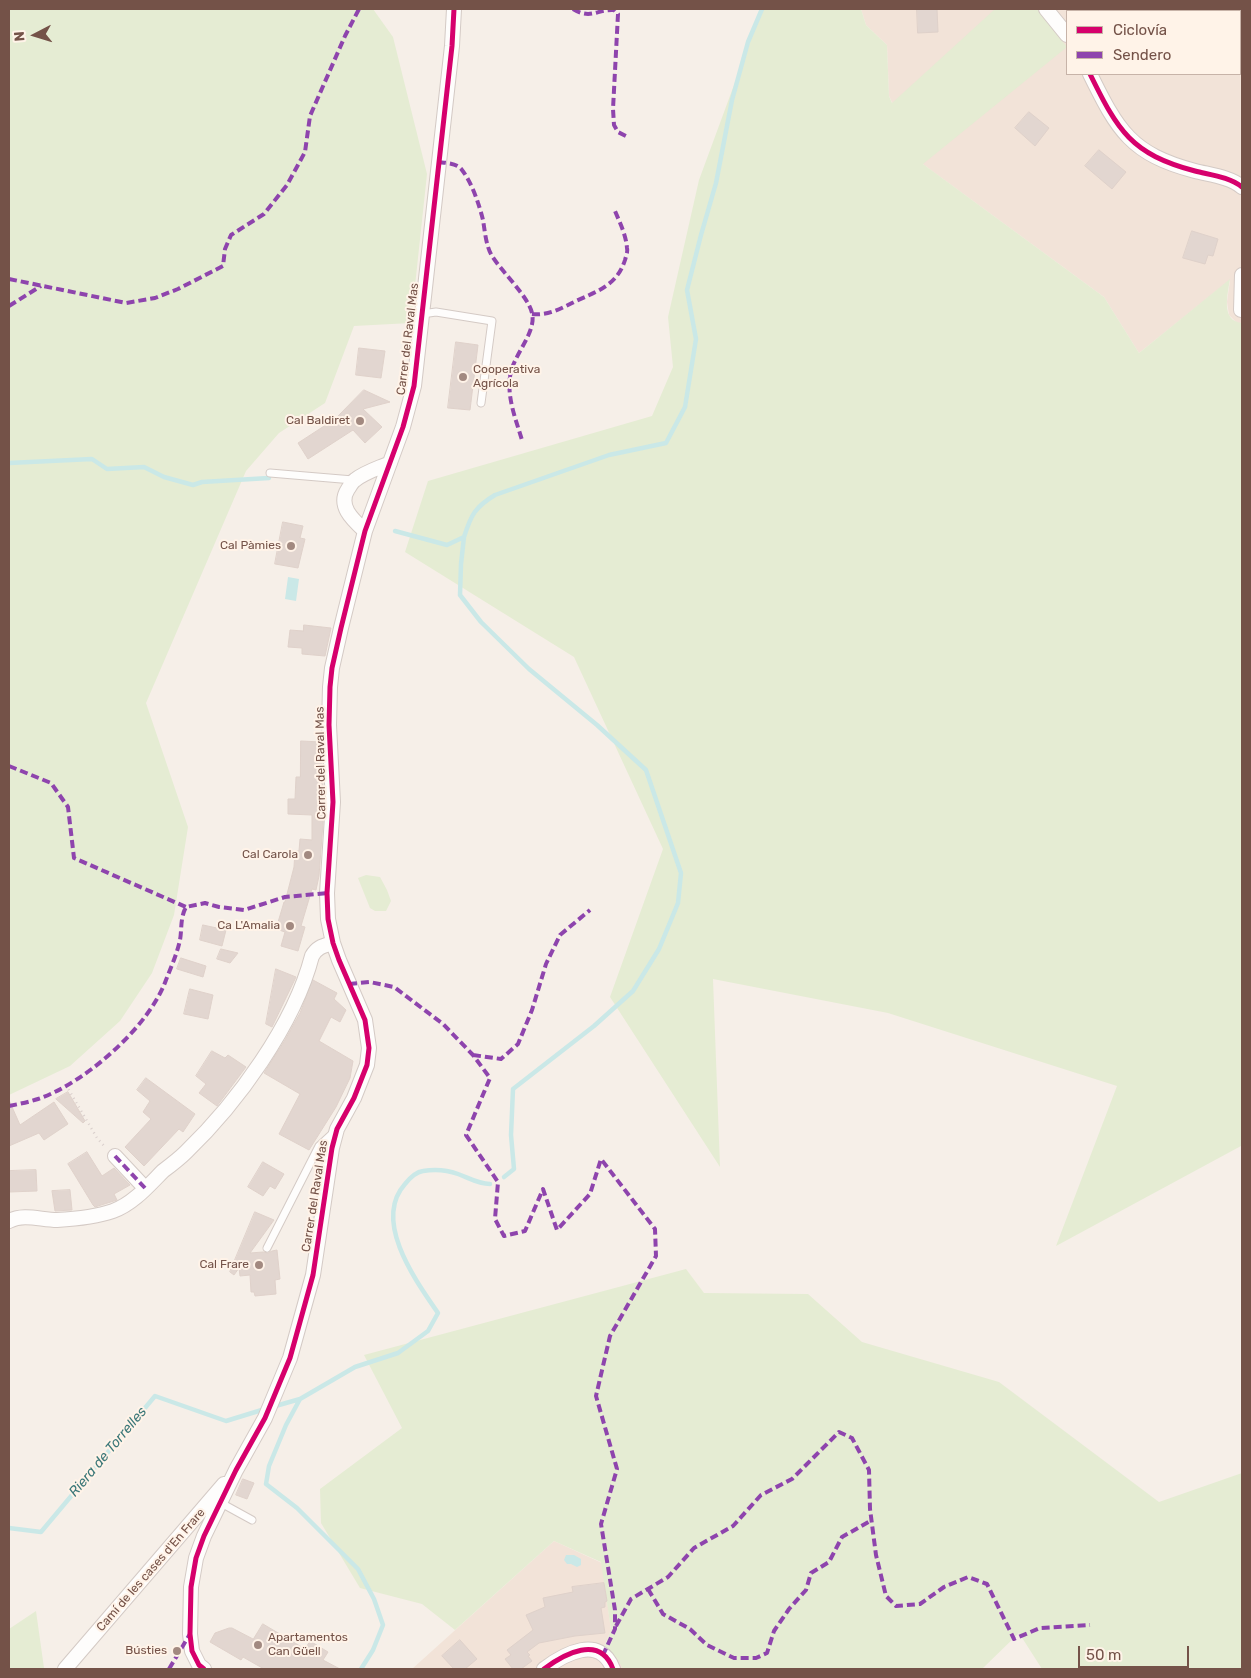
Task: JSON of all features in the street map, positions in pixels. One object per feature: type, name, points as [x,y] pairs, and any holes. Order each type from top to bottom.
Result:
[{"type":"street","name":"Carrer del Raval Mas","points":[[236,1470],[274,1398],[290,1358],[313,1275],[332,1148],[337,1129],[354,1098],[367,1065],[370,1048],[365,1020],[333,943],[328,919],[327,894],[332,802],[329,725],[330,687],[341,628],[365,530],[403,427],[414,386],[452,46],[454,9]]},
{"type":"street","points":[[1046,9],[1066,34]]},
{"type":"street","points":[[1091,75],[1121,130],[1143,149],[1167,162],[1230,180],[1242,187]]},
{"type":"street","points":[[1241,310],[1242,275]]},
{"type":"street","points":[[365,530],[345,509],[344,500],[346,492],[353,480],[390,463]]},
{"type":"street","points":[[9,1221],[22,1217],[56,1220],[101,1215],[124,1206],[145,1188],[186,1152],[237,1094],[288,1018],[304,982],[312,956],[317,948],[333,943]]},
{"type":"street","points":[[115,1156],[145,1188]]},
{"type":"street","points":[[204,1669],[198,1665],[192,1651],[189,1614],[191,1586],[196,1558],[204,1536],[236,1470]]},
{"type":"street","name":"Camí de les cases d'En Frare","points":[[65,1669],[236,1470]]},
{"type":"street","points":[[544,1669],[567,1655],[581,1650],[588,1650],[603,1655],[611,1663],[613,1669]]},
{"type":"lane","points":[[422,314],[436,312],[492,322],[481,404]]},
{"type":"lane","points":[[270,474],[353,480]]},
{"type":"lane","points":[[267,1248],[319,1146],[337,1129]]},
{"type":"lane","points":[[221,1503],[252,1520]]},
{"type":"path","points":[[66,1085],[97,1138],[115,1156]]},
{"type":"shaded area","points":[[861,9],[1242,9],[1242,323],[1237,323],[1229,315],[1227,302],[1230,280],[1139,353],[1104,297],[920,162],[889,96],[887,45],[866,25]]},
{"type":"shaded area","points":[[554,1541],[602,1563],[611,1630],[604,1647],[636,1669],[412,1669]]},
{"type":"green space","points":[[9,9],[373,9],[393,37],[427,174],[411,323],[354,326],[325,403],[279,433],[246,471],[146,703],[188,827],[174,915],[152,973],[120,1021],[70,1066],[9,1095]]},
{"type":"green space","points":[[762,9],[861,9],[866,25],[887,45],[889,96],[892,103],[995,9],[1037,9],[1066,48],[923,164],[1104,297],[1139,353],[1230,279],[1227,299],[1228,312],[1235,321],[1242,323],[1242,1143],[1241,1146],[1056,1246],[1117,1086],[888,1013],[713,979],[720,1167],[610,997],[663,849],[574,657],[405,552],[428,481],[652,416],[673,367],[668,317],[699,180]]},
{"type":"green space","points":[[366,875],[380,877],[391,901],[386,911],[375,911],[370,908],[358,878]]},
{"type":"green space","points":[[686,1269],[704,1293],[808,1294],[862,1342],[999,1382],[1159,1502],[1242,1473],[1242,1669],[1042,1669],[1019,1633],[982,1669],[623,1669],[617,1658],[604,1647],[611,1630],[601,1562],[554,1541],[455,1630],[422,1604],[360,1588],[321,1523],[320,1489],[402,1428],[364,1355]]},
{"type":"green space","points":[[36,1611],[44,1668],[9,1669],[9,1629]]},
{"type":"water","points":[[288,577],[299,579],[296,601],[285,599]]},
{"type":"water","points":[[566,1555],[574,1555],[581,1559],[581,1565],[577,1567],[567,1564],[564,1560]]},
{"type":"building","points":[[917,9],[937,9],[938,32],[918,33]]},
{"type":"building","points":[[1029,112],[1049,128],[1035,146],[1015,128]]},
{"type":"building","points":[[1099,150],[1126,172],[1112,189],[1085,166]]},
{"type":"building","points":[[1192,231],[1218,239],[1213,256],[1208,255],[1205,264],[1183,258]]},
{"type":"building","name":"Cooperativa Agrícola","points":[[456,342],[478,345],[470,410],[448,408]]},
{"type":"building","points":[[359,348],[385,351],[381,378],[356,375]]},
{"type":"building","points":[[364,390],[390,402],[363,409],[382,427],[365,443],[353,430],[308,459],[298,443],[335,419]]},
{"type":"building","name":"Cal Pàmies","points":[[283,522],[303,526],[300,538],[305,539],[298,568],[275,564]]},
{"type":"building","points":[[304,625],[331,628],[325,656],[302,654],[302,648],[288,647],[290,630],[303,631]]},
{"type":"building","points":[[301,741],[321,742],[324,810],[319,876],[316,890],[312,889],[301,926],[305,927],[298,951],[281,946],[285,932],[276,929],[294,867],[295,851],[299,851],[300,839],[312,840],[312,815],[288,814],[288,799],[295,799],[296,777],[300,777]]},
{"type":"building","points":[[203,925],[226,930],[222,946],[200,940]]},
{"type":"building","points":[[221,949],[238,953],[230,963],[217,959]]},
{"type":"building","points":[[181,958],[206,966],[203,977],[177,969]]},
{"type":"building","points":[[276,969],[296,977],[272,1027],[266,1024]]},
{"type":"building","points":[[313,980],[337,993],[334,999],[346,1010],[340,1022],[331,1017],[319,1041],[353,1061],[350,1078],[336,1107],[309,1150],[279,1134],[300,1094],[264,1073],[300,1013]]},
{"type":"building","points":[[190,989],[213,995],[208,1019],[184,1014]]},
{"type":"building","points":[[212,1051],[225,1058],[228,1055],[246,1067],[217,1106],[199,1093],[206,1084],[196,1076]]},
{"type":"building","points":[[146,1078],[195,1114],[183,1132],[179,1129],[144,1166],[125,1147],[151,1119],[143,1112],[150,1101],[137,1090]]},
{"type":"building","points":[[68,1092],[85,1121],[83,1123],[56,1099]]},
{"type":"building","points":[[9,1100],[20,1125],[54,1102],[68,1124],[44,1140],[39,1133],[9,1146]]},
{"type":"building","points":[[87,1152],[102,1176],[114,1168],[130,1185],[114,1194],[117,1200],[95,1207],[93,1205],[68,1164]]},
{"type":"building","points":[[263,1162],[284,1174],[275,1189],[270,1186],[263,1196],[248,1187]]},
{"type":"building","points":[[36,1170],[37,1191],[9,1192],[9,1171]]},
{"type":"building","points":[[70,1190],[72,1210],[55,1211],[52,1191]]},
{"type":"building","name":"Cal Frare","points":[[255,1212],[274,1220],[250,1253],[268,1253],[277,1250],[280,1279],[275,1280],[276,1294],[255,1296],[254,1292],[251,1292],[250,1275],[240,1276],[239,1268],[234,1275],[230,1272]]},
{"type":"building","points":[[243,1479],[254,1483],[247,1499],[236,1495]]},
{"type":"building","points":[[604,1583],[607,1601],[605,1602],[605,1607],[601,1608],[605,1633],[575,1636],[539,1643],[527,1652],[532,1661],[521,1669],[513,1669],[505,1659],[511,1655],[507,1650],[533,1630],[526,1615],[545,1607],[543,1598],[573,1592],[572,1587]]},
{"type":"building","name":"Apartamentos Can Güell","points":[[263,1624],[305,1649],[310,1641],[328,1652],[323,1660],[340,1669],[264,1669],[243,1657],[241,1660],[210,1642],[215,1633],[229,1628],[253,1639]]},
{"type":"building","points":[[460,1640],[477,1659],[465,1669],[454,1669],[442,1656]]},
{"type":"waterway","points":[[395,531],[447,545],[464,537],[475,512],[495,495],[609,455],[666,443],[685,407],[696,339],[687,290],[716,183],[732,100],[748,42],[762,9]]},
{"type":"waterway","points":[[9,463],[92,459],[107,469],[144,467],[164,477],[193,485],[202,482],[269,478]]},
{"type":"waterway","points":[[464,537],[460,595],[481,622],[529,669],[597,725],[646,770],[681,873],[678,903],[659,949],[633,991],[594,1026],[513,1089],[511,1135],[514,1169],[504,1177]]},
{"type":"waterway","name":"Riera de Torrelles","points":[[361,1669],[373,1650],[383,1625],[374,1599],[358,1569],[297,1508],[266,1484],[269,1466],[286,1425],[300,1399],[355,1367],[398,1353],[428,1331],[438,1313],[409,1268],[395,1233],[393,1215],[396,1199],[405,1184],[418,1173],[436,1170],[454,1173],[478,1182],[490,1184]]},
{"type":"waterway","name":"Riera de Torrelles","points":[[9,1528],[41,1532],[155,1396],[226,1421],[265,1409]]},
{"type":"waterway","name":"Riera de Torrelles","points":[[272,1407],[300,1399]]},
{"type":"marked path","points":[[9,279],[126,303],[155,298],[178,289],[223,266],[225,249],[231,235],[264,214],[287,185],[305,152],[310,116],[359,9]]},
{"type":"marked path","points":[[573,9],[585,14],[608,10],[614,10],[618,14],[613,109],[614,125],[618,132],[626,136]]},
{"type":"marked path","points":[[438,162],[457,166],[466,175],[479,207],[490,252],[530,306],[533,321],[528,337],[515,361],[509,385],[511,401],[522,440]]},
{"type":"marked path","points":[[532,314],[544,314],[560,309],[606,286],[617,276],[622,269],[627,250],[624,234],[615,211]]},
{"type":"marked path","points":[[9,306],[41,286]]},
{"type":"marked path","points":[[9,766],[51,783],[68,807],[74,858],[186,907]]},
{"type":"marked path","points":[[9,1106],[38,1099],[75,1080],[95,1067],[130,1034],[158,998],[166,980],[179,945],[182,919],[186,907],[205,903],[244,910],[285,897],[327,893]]},
{"type":"marked path","points":[[473,1055],[501,1059],[518,1044],[532,1010],[546,964],[560,935],[590,910]]},
{"type":"marked path","points":[[349,984],[370,982],[394,987],[443,1024],[473,1055],[490,1078],[466,1135],[498,1182],[495,1219],[504,1236],[525,1231],[543,1189],[557,1230],[590,1194],[601,1159],[655,1229],[656,1256],[610,1336],[596,1396],[617,1469],[601,1524],[615,1610],[615,1629],[603,1655]]},
{"type":"marked path","points":[[115,1156],[145,1188]]},
{"type":"marked path","points":[[616,1626],[631,1599],[668,1577],[694,1548],[733,1526],[761,1495],[792,1479],[839,1432],[852,1438],[869,1470],[870,1509],[876,1555],[886,1596],[896,1606],[920,1604],[944,1587],[968,1577],[987,1584],[1014,1639],[1040,1628],[1090,1625]]},
{"type":"marked path","points":[[648,1589],[663,1614],[690,1629],[707,1645],[734,1658],[756,1658],[767,1653],[774,1631],[789,1609],[806,1590],[811,1573],[829,1562],[842,1537],[872,1520]]},
{"type":"marked path","points":[[169,1669],[190,1634]]},
{"type":"cycle path","points":[[204,1669],[199,1665],[192,1651],[190,1634],[191,1587],[196,1558],[204,1536],[236,1470],[265,1418],[290,1358],[313,1275],[332,1148],[337,1129],[354,1098],[367,1065],[369,1048],[365,1020],[339,960],[328,919],[327,893],[333,802],[329,725],[330,687],[332,668],[365,531],[403,427],[414,386],[452,46],[454,9]]},
{"type":"cycle path","points":[[1090,75],[1109,111],[1129,138],[1141,148],[1173,164],[1214,175],[1242,187]]},
{"type":"cycle path","points":[[544,1669],[561,1658],[581,1650],[600,1652],[607,1658],[613,1669]]},
{"type":"place","name":"Cooperativa Agrícola","points":[[463,377]]},
{"type":"place","name":"Cal Baldiret","points":[[360,421]]},
{"type":"place","name":"Cal Pàmies","points":[[291,546]]},
{"type":"place","name":"Cal Carola","points":[[308,855]]},
{"type":"place","name":"Ca L'Amalia","points":[[290,926]]},
{"type":"place","name":"Cal Frare","points":[[259,1265]]},
{"type":"place","name":"Apartamentos Can Güell","points":[[258,1645]]},
{"type":"place","name":"Bústies","points":[[177,1651]]}]
